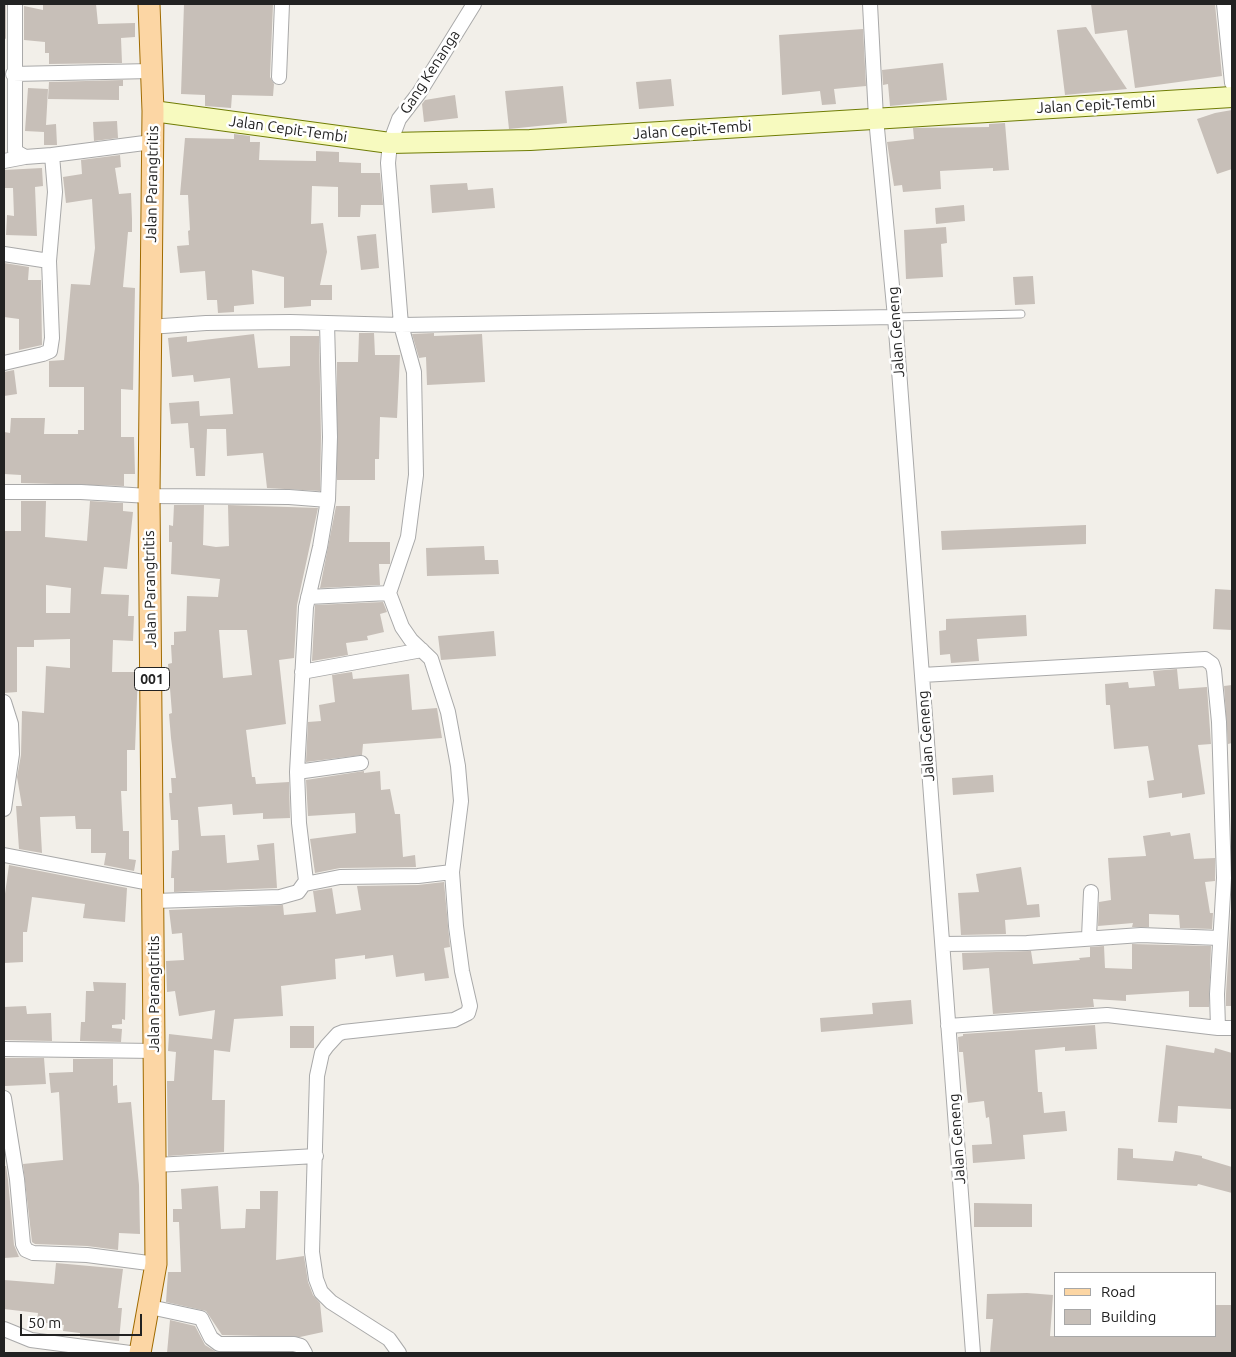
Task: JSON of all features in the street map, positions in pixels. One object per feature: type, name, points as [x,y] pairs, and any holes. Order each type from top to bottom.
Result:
[{"type":"main road","name":"Jalan Parangtritis","points":[[140,1353],[150,1307],[156,1264],[149,496],[149,327],[153,111],[149,4]]},
{"type":"main road","name":"Jalan Cepit-Tembi","points":[[153,111],[390,143],[530,140],[1232,96]]},
{"type":"street","points":[[15,4],[13,144],[15,151],[25,157]]},
{"type":"street","points":[[279,77],[282,4]]},
{"type":"street","name":"Gang Kenanga","points":[[389,593],[408,537],[416,475],[414,372],[401,325],[388,163],[390,143],[399,119],[419,92],[474,4]]},
{"type":"street","name":"Jalan Geneng","points":[[870,4],[876,118],[895,317],[973,1353]]},
{"type":"street","points":[[1224,4],[1232,83]]},
{"type":"street","points":[[14,74],[151,71]]},
{"type":"street","points":[[4,160],[152,142]]},
{"type":"street","points":[[4,363],[50,351],[52,338],[49,261],[55,192],[52,155]]},
{"type":"street","points":[[4,254],[49,261]]},
{"type":"street","points":[[149,327],[206,323],[401,325],[895,317]]},
{"type":"street","points":[[305,884],[297,772],[308,597],[320,547],[328,500],[330,438],[327,323]]},
{"type":"street","points":[[4,492],[288,497],[328,500]]},
{"type":"street","points":[[308,597],[389,593],[402,627],[411,640],[432,659],[438,673],[458,766],[461,801],[452,872],[458,949],[470,1006],[468,1013],[454,1020],[343,1032],[332,1039],[322,1053],[317,1076],[312,1263],[318,1286],[331,1302],[376,1328],[389,1339],[399,1353]]},
{"type":"street","points":[[302,672],[422,650]]},
{"type":"street","points":[[922,675],[1205,659],[1212,664],[1219,722],[1224,904],[1217,994],[1225,1028],[1107,1015],[948,1026]]},
{"type":"street","points":[[4,702],[11,724],[12,754],[4,808]]},
{"type":"street","points":[[297,772],[361,763]]},
{"type":"street","points":[[4,855],[154,892],[280,897],[298,892],[305,884],[340,878],[418,876],[452,872]]},
{"type":"street","points":[[1089,937],[1091,892]]},
{"type":"street","points":[[943,944],[1027,943],[1089,937],[1141,935],[1220,938]]},
{"type":"street","points":[[4,1048],[155,1051]]},
{"type":"street","points":[[4,1098],[26,1250],[33,1253],[88,1255],[156,1264]]},
{"type":"street","points":[[156,1165],[316,1156]]},
{"type":"street","points":[[150,1307],[201,1318],[211,1338],[219,1344],[294,1344],[301,1346],[306,1353]]},
{"type":"street","points":[[4,1329],[32,1340],[130,1353]]},
{"type":"lane","points":[[895,317],[1021,314]]},
{"type":"building","points":[[43,4],[96,4],[98,24],[135,23],[135,37],[121,38],[122,63],[49,64],[49,53],[45,53],[45,42],[24,40],[24,6],[43,10]]},
{"type":"building","points":[[184,4],[273,4],[270,77],[274,84],[273,96],[232,95],[231,108],[205,106],[205,95],[181,94]]},
{"type":"building","points":[[1091,4],[1215,4],[1222,76],[1135,88],[1127,30],[1095,34]]},
{"type":"building","points":[[4,5],[6,5],[6,39],[4,38]]},
{"type":"building","points":[[1086,27],[1127,89],[1065,95],[1057,30]]},
{"type":"building","points":[[863,29],[866,86],[834,89],[836,104],[822,105],[820,91],[782,95],[779,35]]},
{"type":"building","points":[[943,63],[947,100],[890,106],[888,84],[883,85],[882,70]]},
{"type":"building","points":[[671,79],[674,106],[639,109],[636,82]]},
{"type":"building","points":[[123,80],[123,86],[119,86],[119,100],[48,99],[49,82]]},
{"type":"building","points":[[563,86],[567,123],[509,129],[505,91]]},
{"type":"building","points":[[28,88],[48,89],[46,125],[56,124],[57,145],[44,145],[44,132],[25,131]]},
{"type":"building","points":[[455,95],[458,118],[424,122],[422,104],[425,100]]},
{"type":"building","points":[[1232,110],[1232,169],[1217,174],[1197,119]]},
{"type":"building","points":[[117,121],[118,138],[94,141],[93,122]]},
{"type":"building","points":[[1005,123],[1009,170],[993,171],[993,168],[940,171],[941,189],[903,192],[902,185],[894,186],[887,142],[914,139],[913,128],[989,127],[989,124]]},
{"type":"building","points":[[234,134],[250,136],[250,142],[260,142],[259,160],[316,161],[316,151],[339,152],[339,162],[361,163],[361,173],[380,173],[383,205],[361,205],[360,217],[338,217],[338,187],[312,186],[311,224],[323,223],[327,252],[320,285],[332,285],[332,300],[311,300],[311,306],[284,308],[284,277],[252,270],[254,304],[234,306],[234,312],[218,313],[217,300],[207,300],[205,271],[180,273],[177,246],[189,245],[188,231],[190,230],[188,195],[180,195],[185,138],[234,139]]},
{"type":"building","points":[[120,155],[121,167],[115,168],[119,194],[131,193],[132,219],[132,232],[128,232],[123,287],[135,288],[133,390],[121,389],[121,437],[134,437],[135,474],[124,474],[124,486],[21,483],[21,475],[4,474],[4,432],[10,433],[11,418],[45,418],[44,434],[78,434],[78,430],[84,430],[84,387],[49,387],[49,361],[64,360],[71,284],[90,285],[95,248],[92,199],[66,203],[63,177],[82,174],[81,160]]},
{"type":"building","points":[[42,168],[43,186],[35,187],[37,236],[6,235],[7,215],[14,216],[13,188],[4,188],[4,170]]},
{"type":"building","points":[[467,183],[468,190],[493,188],[495,208],[432,213],[430,185]]},
{"type":"building","points":[[964,205],[965,221],[936,224],[935,208]]},
{"type":"building","points":[[946,227],[947,243],[941,244],[943,277],[906,279],[904,230]]},
{"type":"building","points":[[376,234],[379,268],[361,270],[357,236]]},
{"type":"building","points":[[4,263],[29,267],[28,280],[41,280],[42,345],[19,350],[19,319],[4,317]]},
{"type":"building","points":[[1033,276],[1035,304],[1015,305],[1013,277]]},
{"type":"building","points":[[359,333],[374,333],[375,355],[400,355],[397,418],[380,417],[379,459],[375,459],[375,480],[337,480],[337,362],[358,362]]},
{"type":"building","points":[[434,333],[434,336],[482,334],[485,382],[427,385],[426,357],[419,358],[412,334]]},
{"type":"building","points":[[254,334],[258,368],[290,366],[290,336],[319,336],[320,491],[267,488],[263,453],[227,456],[226,429],[207,429],[205,476],[196,476],[194,448],[190,448],[188,423],[171,424],[169,403],[199,401],[200,416],[233,414],[230,378],[194,382],[193,375],[172,377],[168,338],[187,336],[187,342]]},
{"type":"building","points":[[14,370],[17,394],[4,396],[4,372]]},
{"type":"building","points":[[21,501],[46,501],[45,537],[87,541],[90,501],[123,503],[123,511],[133,512],[127,569],[104,567],[101,594],[129,595],[128,616],[134,616],[133,641],[113,640],[112,672],[138,672],[135,750],[127,750],[127,791],[121,791],[123,831],[129,831],[129,859],[136,860],[134,871],[104,865],[106,853],[91,853],[91,829],[76,829],[75,816],[40,817],[42,853],[19,849],[16,806],[22,806],[17,777],[21,755],[22,711],[44,713],[46,666],[70,668],[70,639],[34,640],[34,647],[17,647],[17,692],[4,693],[4,531],[21,531]],"holes":[[[46,585],[71,588],[70,613],[46,613]]]},
{"type":"building","points":[[174,505],[204,505],[203,545],[229,546],[228,505],[318,508],[297,605],[294,658],[279,660],[286,724],[246,730],[252,777],[255,777],[256,784],[289,782],[290,818],[263,819],[263,813],[233,815],[232,804],[198,807],[201,836],[225,835],[227,863],[259,860],[257,845],[274,843],[277,888],[174,892],[174,878],[171,878],[172,851],[179,850],[178,820],[171,820],[169,793],[172,793],[171,778],[176,778],[169,714],[172,713],[168,664],[172,663],[171,645],[174,645],[174,632],[186,631],[187,596],[218,597],[220,579],[171,574],[172,542],[169,542],[169,525],[173,526]],"holes":[[[219,630],[247,630],[252,675],[223,678]]]},
{"type":"building","points":[[336,506],[350,506],[349,542],[390,542],[390,564],[379,564],[380,585],[320,588]]},
{"type":"building","points":[[1086,525],[1086,544],[942,550],[941,531]]},
{"type":"building","points":[[484,546],[485,560],[498,560],[499,574],[427,576],[426,548]]},
{"type":"building","points":[[1215,589],[1232,590],[1232,630],[1213,629]]},
{"type":"building","points":[[383,602],[387,612],[380,614],[384,632],[367,636],[368,640],[346,643],[348,655],[312,661],[315,605]]},
{"type":"building","points":[[1026,615],[1027,636],[977,639],[979,661],[951,663],[950,654],[940,655],[939,631],[946,630],[946,619]]},
{"type":"building","points":[[494,631],[496,656],[441,660],[438,636]]},
{"type":"building","points":[[1177,669],[1179,689],[1207,687],[1211,744],[1198,745],[1205,794],[1182,798],[1182,793],[1149,798],[1147,781],[1154,780],[1148,746],[1114,749],[1110,705],[1106,705],[1105,684],[1128,682],[1129,688],[1155,686],[1153,671]]},
{"type":"building","points":[[352,672],[353,679],[409,674],[412,710],[437,708],[442,738],[363,744],[362,755],[306,762],[308,722],[321,721],[319,705],[335,702],[332,675]]},
{"type":"building","points":[[1232,685],[1232,743],[1228,744],[1224,686]]},
{"type":"building","points":[[364,771],[364,773],[380,771],[381,790],[390,789],[395,814],[400,814],[403,857],[415,855],[416,867],[340,868],[315,873],[310,839],[356,833],[355,813],[308,816],[306,780]]},
{"type":"building","points":[[993,775],[994,792],[953,795],[952,778]]},
{"type":"building","points":[[1170,832],[1171,836],[1190,833],[1194,859],[1215,858],[1215,881],[1205,882],[1210,913],[1213,913],[1212,929],[1180,928],[1179,915],[1149,914],[1149,927],[1132,927],[1133,923],[1098,926],[1099,902],[1111,900],[1108,858],[1146,856],[1143,836]]},
{"type":"building","points":[[9,865],[127,888],[125,922],[83,918],[85,904],[32,897],[27,932],[23,932],[23,962],[4,963],[4,901]]},
{"type":"building","points":[[1021,867],[1027,905],[1039,904],[1040,917],[1005,920],[1006,934],[961,935],[958,893],[979,892],[976,874]]},
{"type":"building","points":[[444,882],[450,947],[444,948],[449,978],[425,981],[424,973],[396,977],[393,955],[365,959],[365,955],[335,959],[336,979],[281,986],[283,1016],[234,1019],[230,1052],[214,1050],[212,1100],[225,1100],[224,1152],[168,1156],[167,1081],[174,1081],[176,1052],[168,1051],[169,1034],[212,1039],[215,1010],[179,1016],[175,991],[167,992],[166,961],[184,960],[182,933],[172,934],[169,910],[283,905],[284,915],[316,912],[313,891],[332,888],[336,914],[361,910],[357,886],[418,885]]},
{"type":"building","points":[[1231,912],[1232,1006],[1226,1006],[1226,994]]},
{"type":"building","points":[[1132,944],[1211,946],[1209,1007],[1189,1007],[1189,991],[1126,995],[1126,1001],[1093,999],[1094,1007],[993,1014],[989,968],[963,970],[962,953],[1031,951],[1033,964],[1080,960],[1079,958],[1090,957],[1090,947],[1104,946],[1105,968],[1132,969]]},
{"type":"building","points":[[93,982],[126,983],[125,1020],[122,1019],[122,1024],[112,1025],[112,1028],[122,1029],[121,1042],[80,1041],[81,1022],[85,1022],[86,991],[94,991]]},
{"type":"building","points":[[911,1000],[913,1024],[821,1032],[820,1018],[873,1014],[872,1003]]},
{"type":"building","points":[[26,1006],[27,1014],[51,1013],[52,1041],[4,1040],[4,1007]]},
{"type":"building","points":[[1095,1025],[1097,1049],[1065,1051],[1065,1047],[1035,1050],[1038,1092],[1042,1092],[1044,1113],[1065,1111],[1067,1131],[1023,1135],[1025,1159],[973,1163],[972,1145],[992,1144],[989,1117],[986,1118],[984,1101],[968,1103],[963,1052],[959,1052],[958,1037],[963,1036],[963,1034]]},
{"type":"building","points":[[290,1026],[314,1026],[314,1048],[290,1048]]},
{"type":"building","points":[[1166,1045],[1214,1053],[1215,1048],[1232,1053],[1232,1109],[1178,1106],[1177,1123],[1158,1122]]},
{"type":"building","points":[[4,1058],[44,1058],[46,1084],[5,1086]]},
{"type":"building","points":[[73,1059],[113,1059],[113,1086],[117,1085],[118,1103],[131,1102],[139,1185],[140,1234],[119,1233],[118,1250],[87,1246],[35,1244],[32,1242],[23,1164],[63,1160],[59,1092],[51,1093],[49,1073],[73,1072]]},
{"type":"building","points":[[1118,1148],[1133,1149],[1133,1158],[1173,1161],[1175,1151],[1202,1156],[1202,1158],[1232,1167],[1232,1193],[1198,1184],[1197,1186],[1117,1180]]},
{"type":"building","points":[[4,1166],[6,1166],[8,1180],[14,1245],[19,1257],[4,1258]]},
{"type":"building","points":[[218,1186],[221,1229],[245,1228],[246,1209],[260,1209],[260,1191],[278,1191],[276,1260],[304,1256],[308,1282],[313,1295],[320,1303],[323,1332],[300,1337],[222,1335],[206,1311],[166,1302],[168,1272],[181,1272],[179,1222],[173,1222],[173,1209],[182,1209],[181,1189]]},
{"type":"building","points":[[974,1203],[1032,1204],[1032,1227],[974,1227]]},
{"type":"building","points":[[56,1263],[123,1269],[118,1308],[122,1308],[119,1341],[80,1337],[80,1333],[63,1331],[64,1325],[37,1322],[38,1313],[4,1309],[4,1280],[54,1284]]},
{"type":"building","points":[[1027,1293],[1053,1295],[1050,1336],[1054,1337],[1216,1337],[1216,1305],[1232,1305],[1232,1353],[990,1353],[993,1319],[986,1319],[987,1294]]},
{"type":"building","points":[[170,1320],[195,1326],[205,1345],[218,1353],[167,1353]]}]
